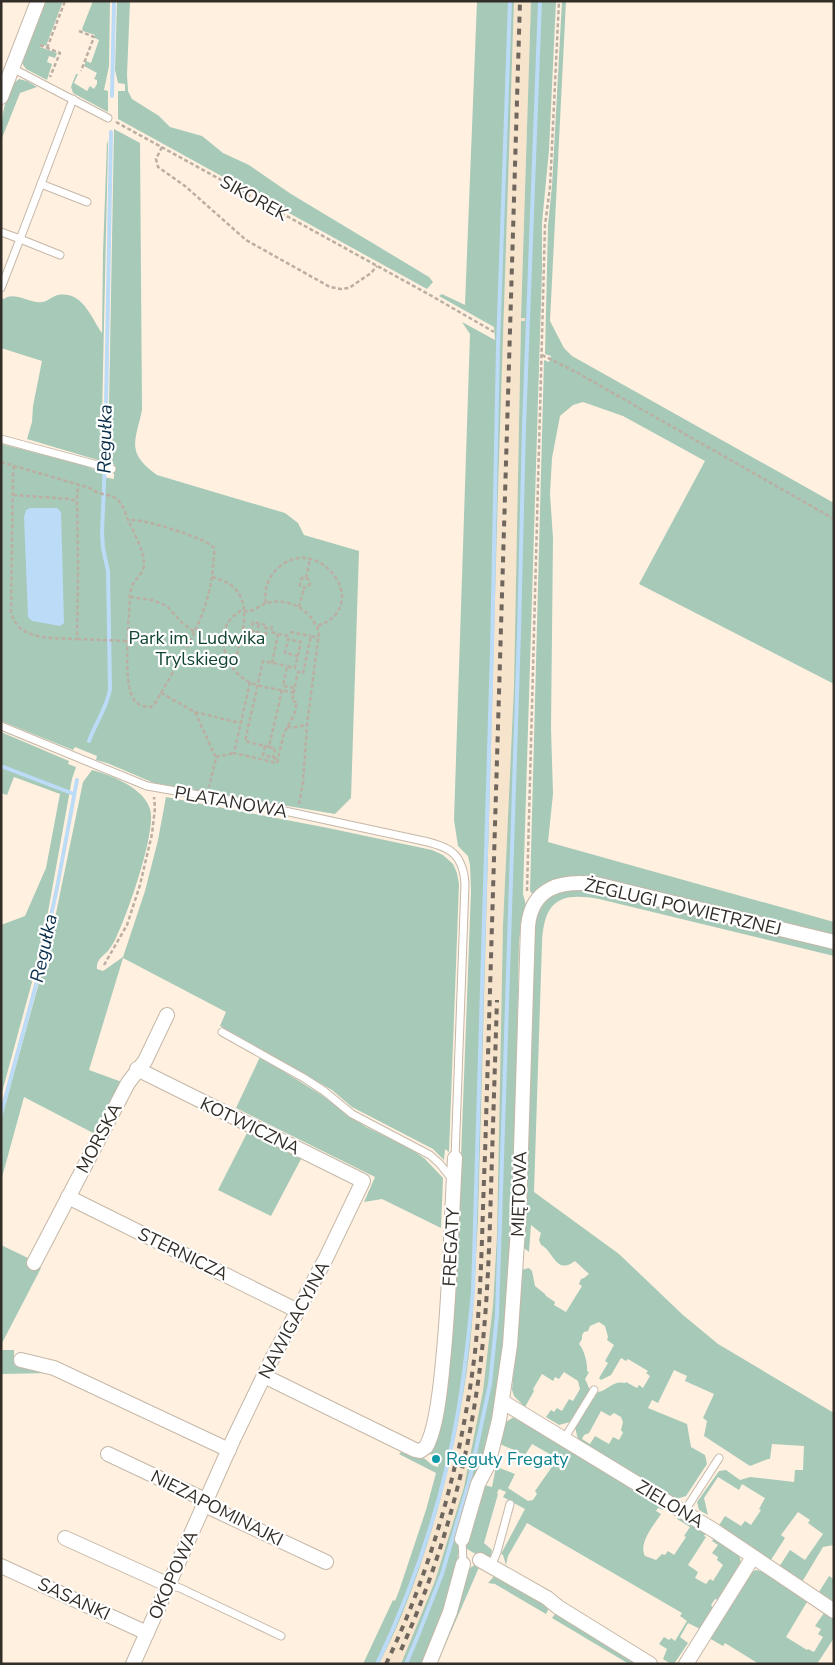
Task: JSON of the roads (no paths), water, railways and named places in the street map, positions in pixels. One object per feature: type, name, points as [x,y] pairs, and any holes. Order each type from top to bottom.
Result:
[{"type":"street","points":[[3,88],[38,1]]},
{"type":"street","name":"ŻEGLUGI POWIETRZNEJ","points":[[535,904],[546,892],[560,884],[596,884],[834,942]]},
{"type":"street","name":"MIĘTOWA","points":[[462,1539],[478,1484],[488,1465],[503,1402],[510,1345],[519,1214],[528,926],[535,904]]},
{"type":"street","name":"MORSKA","points":[[34,1263],[128,1083],[145,1061],[167,1015]]},
{"type":"street","name":"KOTWICZNA","points":[[137,1069],[363,1182]]},
{"type":"street","name":"FREGATY","points":[[264,1376],[415,1450],[422,1450],[426,1447],[434,1419],[442,1372],[448,1299],[455,1158]]},
{"type":"street","name":"NAWIGACYJNA","points":[[227,1454],[264,1376],[326,1258],[363,1182]]},
{"type":"street","name":"STERNICZA","points":[[68,1198],[298,1311]]},
{"type":"street","points":[[21,1360],[54,1368],[227,1454]]},
{"type":"street","name":"ZIELONA","points":[[503,1402],[684,1512],[834,1611]]},
{"type":"street","name":"NIEZAPOMINAJKI","points":[[108,1454],[196,1496],[213,1509],[326,1562]]},
{"type":"street","name":"OKOPOWA","points":[[133,1664],[227,1454]]},
{"type":"street","points":[[65,1538],[169,1585]]},
{"type":"street","points":[[686,1664],[754,1557]]},
{"type":"street","points":[[486,1563],[547,1598],[558,1607],[650,1664]]},
{"type":"street","points":[[428,1664],[450,1612],[463,1564]]},
{"type":"street","name":"SASANKI","points":[[1,1566],[147,1633]]},
{"type":"lane","points":[[12,68],[108,118]]},
{"type":"lane","points":[[1,288],[73,99]]},
{"type":"lane","points":[[41,184],[87,202]]},
{"type":"lane","points":[[1,232],[60,255]]},
{"type":"lane","points":[[1,439],[112,468]]},
{"type":"lane","name":"PLATANOWA","points":[[1,726],[153,788],[297,814],[438,845],[454,853],[462,864]]},
{"type":"lane","name":"FREGATY","points":[[455,1158],[465,884],[462,864]]},
{"type":"lane","points":[[222,1032],[304,1078],[357,1117],[430,1155],[454,1182]]},
{"type":"lane","points":[[564,1439],[594,1390]]},
{"type":"lane","points":[[684,1512],[719,1458]]},
{"type":"lane","points":[[486,1563],[510,1504]]},
{"type":"lane","points":[[462,1539],[463,1564]]},
{"type":"lane","points":[[169,1585],[180,1588],[281,1636]]},
{"type":"water","points":[[30,508],[57,508],[61,512],[64,623],[60,626],[32,621],[28,617],[24,517],[26,510]]},
{"type":"waterway","name":"Regułka","points":[[112,96],[114,1]]},
{"type":"waterway","points":[[377,1664],[404,1603],[436,1509],[452,1445],[467,1352],[473,1291],[492,650],[498,346],[510,1]]},
{"type":"waterway","points":[[406,1664],[442,1574],[469,1482],[490,1384],[497,1315],[524,426],[540,1]]},
{"type":"waterway","name":"Regułka","points":[[89,741],[106,703],[110,689],[108,571],[102,533],[111,132]]},
{"type":"waterway","points":[[1,766],[74,794]]},
{"type":"waterway","name":"Regułka","points":[[1,1114],[37,981],[77,780]]},
{"type":"railway","points":[[386,1664],[418,1589],[443,1511],[454,1472],[475,1352],[485,1155],[520,1]]},
{"type":"railway","points":[[401,1650],[438,1555],[457,1490],[472,1423],[483,1339],[488,1264],[497,1000]]},
{"type":"place","name":"Reguły Fregaty","points":[[436,1459]]},
{"type":"park label","name":"Park im. Ludwika Trylskiego","points":[[197,648]]}]
